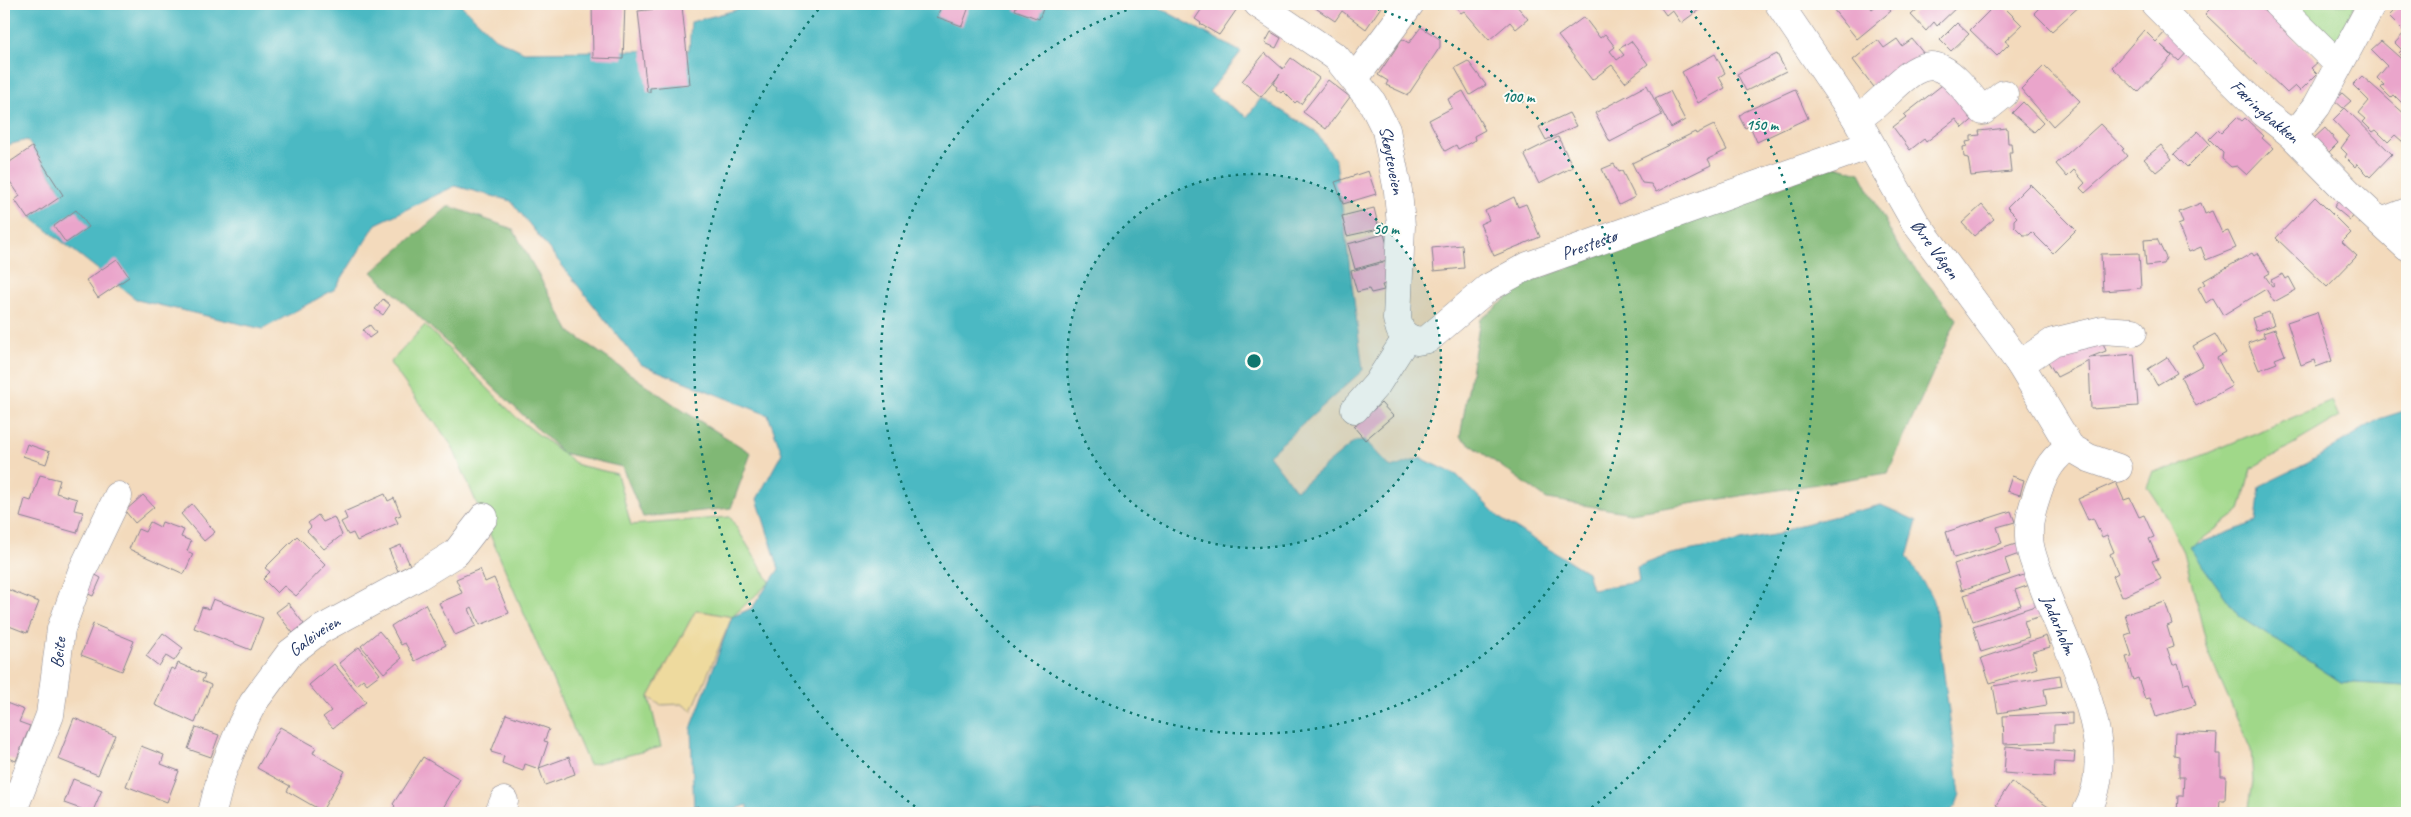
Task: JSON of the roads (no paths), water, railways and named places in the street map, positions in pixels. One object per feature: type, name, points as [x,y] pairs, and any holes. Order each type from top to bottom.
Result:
[{"type":"street","name":"Skøyteveien","points":[[1258,4],[1336,57],[1355,78],[1372,102],[1386,130],[1398,191],[1401,226],[1397,319],[1400,330],[1407,337]]},
{"type":"street","points":[[1355,78],[1410,4]]},
{"type":"street","name":"Øvre Vågen","points":[[1779,4],[1856,118],[1931,246],[2020,364],[2070,447]]},
{"type":"street","name":"Færingbakken","points":[[2155,4],[2264,113],[2291,134],[2355,199],[2407,247]]},
{"type":"street","points":[[2277,4],[2338,64]]},
{"type":"street","points":[[2291,134],[2303,124],[2317,106],[2372,4]]},
{"type":"street","points":[[1856,118],[1868,114],[1915,70],[1931,66],[1942,69],[1953,78],[1983,111],[2004,94]]},
{"type":"street","name":"Prestestø","points":[[1407,337],[1417,341],[1428,339],[1488,288],[1528,266],[1870,144]]},
{"type":"street","points":[[2377,218],[2384,221],[2407,212]]},
{"type":"street","points":[[2020,364],[2053,342],[2102,330],[2132,332]]},
{"type":"street","points":[[1355,408],[1377,384],[1407,337]]},
{"type":"street","points":[[2070,447],[2089,458],[2118,468]]},
{"type":"street","name":"Jadarholm","points":[[2070,447],[2054,458],[2045,473],[2033,508],[2028,538],[2044,591],[2097,733],[2100,764],[2098,780],[2094,800],[2086,813]]},
{"type":"street","name":"Beite","points":[[12,813],[50,715],[61,629],[82,571],[118,496]]},
{"type":"street","name":"Galeiveien","points":[[212,813],[222,773],[242,724],[253,703],[290,653],[320,630],[417,577],[456,553],[484,517]]},
{"type":"water","points":[[4,4],[460,4],[495,38],[524,52],[689,50],[691,22],[758,4],[1152,4],[1241,52],[1209,92],[1247,117],[1261,98],[1315,131],[1336,161],[1363,370],[1269,455],[1296,490],[1355,441],[1365,440],[1391,468],[1421,458],[1457,475],[1501,519],[1587,572],[1592,589],[1639,582],[1637,567],[1671,554],[1779,534],[1796,526],[1881,505],[1917,521],[1907,557],[1934,600],[1960,794],[1956,805],[1949,813],[746,813],[749,812],[747,805],[726,813],[694,813],[691,729],[732,617],[752,608],[779,569],[757,499],[782,453],[768,415],[640,364],[511,201],[455,186],[376,224],[335,289],[263,329],[137,300],[28,215],[58,186],[27,140],[4,146]]},
{"type":"water","points":[[2407,410],[2407,686],[2341,682],[2239,616],[2189,547],[2256,522],[2260,486],[2308,463],[2379,419]]}]
